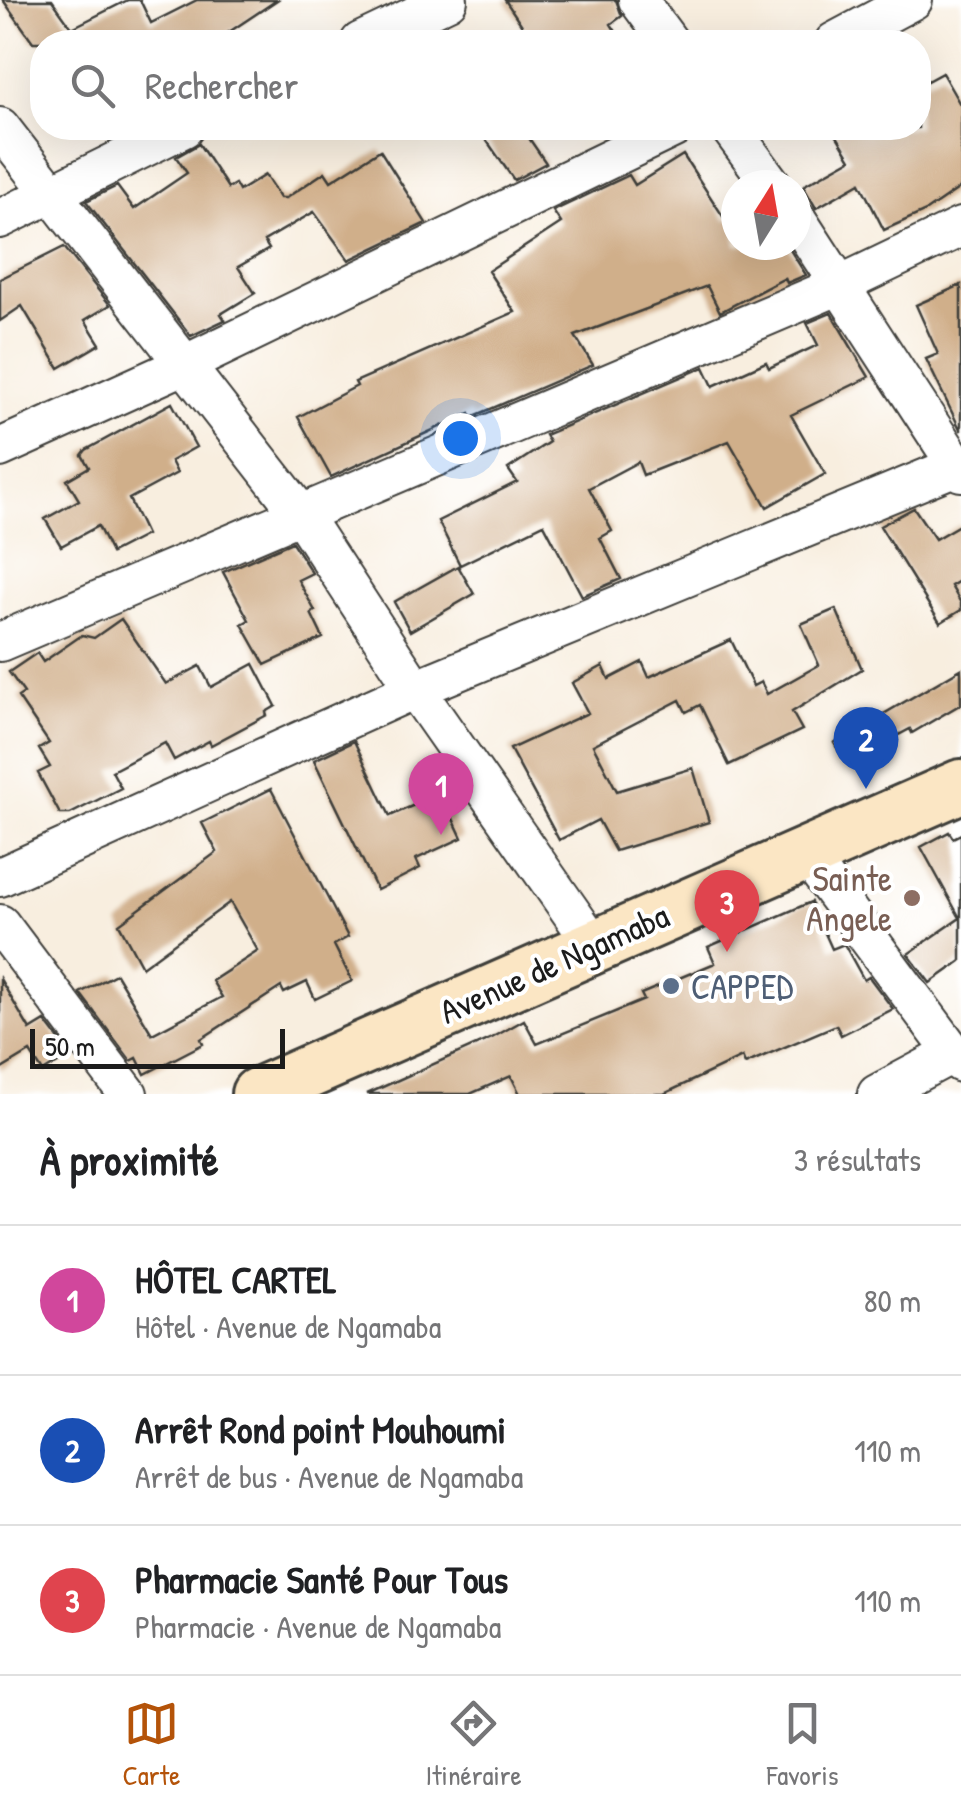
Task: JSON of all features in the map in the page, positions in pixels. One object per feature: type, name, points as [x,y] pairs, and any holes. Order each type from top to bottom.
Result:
[{"type":"street","points":[[385,30],[448,0]]},
{"type":"street","points":[[638,0],[660,30]]},
{"type":"street","points":[[857,30],[913,0]]},
{"type":"street","points":[[0,127],[300,513],[416,689],[594,945]]},
{"type":"street","points":[[0,219],[159,140]]},
{"type":"street","points":[[0,448],[186,364],[649,140]]},
{"type":"street","points":[[739,140],[761,170]]},
{"type":"street","points":[[0,642],[840,285],[961,227]]},
{"type":"street","points":[[0,877],[416,689],[960,467],[811,241]]},
{"type":"street","name":"Avenue de Ngamaba","points":[[258,1094],[961,786]]},
{"type":"street","points":[[805,853],[957,1058],[877,1094]]},
{"type":"street","points":[[0,924],[128,1094]]},
{"type":"building","points":[[3,0],[52,0],[72,28],[128,0],[140,0],[151,23],[197,0],[277,0],[232,30],[30,30],[30,38]]},
{"type":"building","points":[[505,0],[616,0],[622,16],[611,24],[615,30],[525,30]]},
{"type":"building","points":[[942,73],[961,106],[961,187],[926,211],[884,230],[860,183],[816,208],[811,200],[811,182],[851,159],[839,140],[931,140],[931,79]]},
{"type":"building","points":[[486,140],[530,140],[546,163],[514,180]]},
{"type":"building","points":[[199,144],[228,188],[235,184],[239,191],[265,175],[280,198],[286,198],[325,172],[331,181],[380,150],[426,223],[349,260],[314,212],[264,241],[269,249],[238,267],[255,293],[221,314],[225,320],[191,336],[86,201],[117,186],[134,209],[187,173],[176,157]]},
{"type":"building","points":[[683,155],[721,213],[721,260],[796,260],[806,275],[787,283],[785,278],[720,312],[707,286],[575,336],[593,365],[472,417],[470,413],[331,477],[298,417],[357,386],[355,382],[515,312],[488,271],[561,223],[553,211],[629,175],[635,185]]},
{"type":"building","points":[[64,247],[110,305],[85,320],[100,344],[59,368],[22,306],[0,321],[0,279]]},
{"type":"building","points":[[961,285],[961,431],[926,359],[938,354],[916,305]]},
{"type":"building","points":[[831,313],[869,377],[791,415],[825,474],[767,507],[729,441],[643,475],[638,462],[589,488],[612,531],[600,538],[621,579],[582,596],[544,524],[460,565],[438,521],[517,482],[508,469],[549,442],[545,435],[704,367],[713,386],[766,362],[769,368],[818,345],[807,323]]},
{"type":"building","points":[[172,403],[196,447],[171,461],[177,473],[129,499],[146,535],[111,553],[98,526],[61,546],[45,519],[79,500],[67,480],[89,467],[82,455]]},
{"type":"building","points":[[914,508],[935,539],[961,524],[961,580],[951,586],[961,610],[940,623],[880,526]]},
{"type":"building","points":[[292,542],[312,573],[298,580],[315,611],[311,613],[323,638],[265,665],[242,624],[249,620],[223,572]]},
{"type":"building","points":[[458,566],[474,594],[410,631],[394,602]]},
{"type":"building","points":[[836,609],[862,669],[792,712],[802,730],[729,765],[700,705],[686,712],[680,700],[593,745],[617,791],[693,768],[709,822],[615,851],[598,820],[559,840],[510,749],[588,713],[572,683],[603,666],[609,679],[642,662],[649,677],[731,640],[753,686],[761,682],[767,694],[819,665],[801,624]]},
{"type":"building","points":[[121,619],[166,684],[200,666],[211,687],[254,664],[276,706],[267,715],[211,745],[209,741],[174,760],[165,743],[112,771],[121,788],[70,814],[60,814],[38,773],[50,767],[39,749],[49,743],[18,697],[24,693],[9,672],[37,653],[43,662],[82,635],[94,638]]},
{"type":"building","points":[[961,669],[961,704],[912,733],[910,729],[846,763],[834,743]]},
{"type":"building","points":[[354,741],[390,816],[441,793],[462,838],[416,859],[420,868],[377,890],[314,760]]},
{"type":"building","points":[[271,789],[348,937],[334,945],[352,981],[315,999],[307,982],[284,993],[281,987],[201,1039],[203,1044],[145,1074],[137,1058],[131,1061],[80,993],[116,974],[152,1034],[222,997],[212,981],[258,951],[230,902],[142,967],[119,924],[217,852],[202,823]]},
{"type":"building","points":[[949,832],[953,838],[961,834],[961,961],[930,983],[908,954],[960,918],[921,847]]},
{"type":"building","points":[[811,902],[832,949],[844,944],[864,980],[869,977],[893,1009],[841,1035],[836,1025],[745,1064],[742,1057],[664,1094],[520,1094],[511,1076],[470,1094],[367,1094],[524,1020],[537,1044],[644,1000],[641,994],[715,963],[708,947]]},
{"type":"building","points":[[0,979],[30,1030],[45,1021],[71,1055],[43,1072],[30,1052],[0,1070]]},
{"type":"place","name":"Arrêt Rond point Mouhoumi","points":[[866,789]]},
{"type":"place","name":"HÔTEL CARTEL","points":[[441,835]]},
{"type":"place","name":"Sainte Angele","points":[[912,898]]},
{"type":"place","name":"Pharmacie Santé Pour Tous","points":[[727,952]]},
{"type":"place","name":"CAPPED","points":[[671,986]]}]
